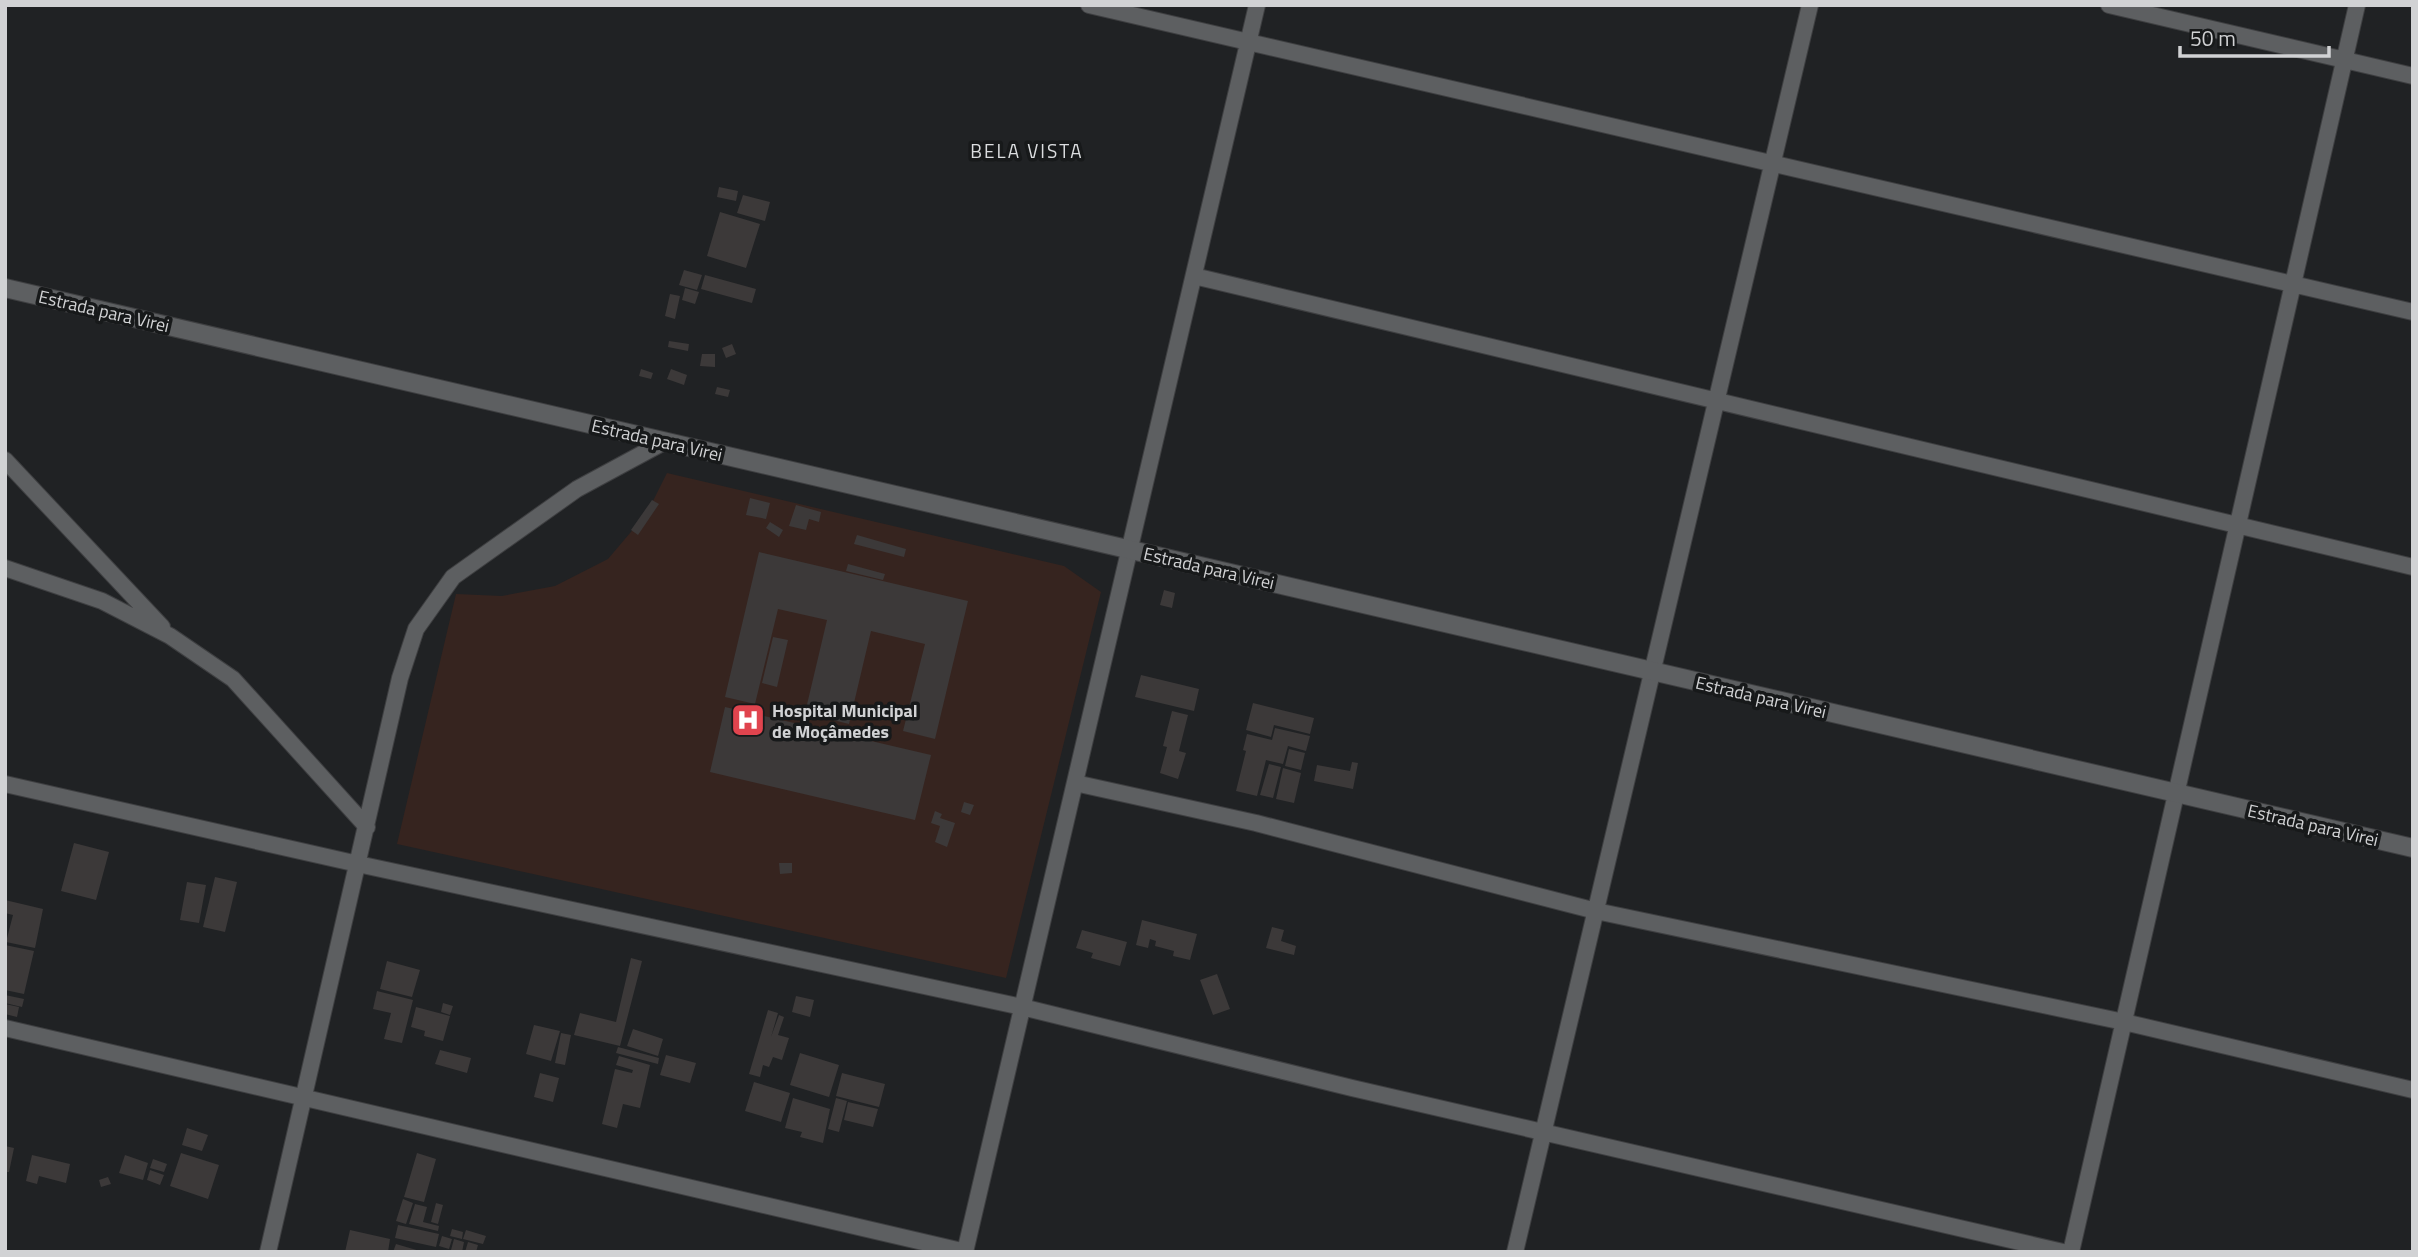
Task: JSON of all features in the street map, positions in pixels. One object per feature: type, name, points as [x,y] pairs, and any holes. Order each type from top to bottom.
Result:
[{"type":"street","points":[[1089,5],[2413,312]]},
{"type":"street","points":[[5,1028],[966,1252],[1257,5]]},
{"type":"street","points":[[1515,1252],[1810,5]]},
{"type":"street","points":[[2109,5],[2413,76]]},
{"type":"street","points":[[2071,1252],[2357,5]]},
{"type":"street","points":[[1194,276],[2413,567]]},
{"type":"street","name":"Estrada para Virei","points":[[5,288],[2413,848]]},
{"type":"street","points":[[268,1252],[400,678],[416,629],[453,577],[577,489],[664,442]]},
{"type":"street","points":[[5,460],[170,636]]},
{"type":"street","points":[[5,568],[102,601],[170,636],[233,679],[367,827]]},
{"type":"street","points":[[1075,783],[1256,823],[1596,911],[2124,1022],[2413,1090]]},
{"type":"street","points":[[5,784],[358,864],[1022,1007],[1543,1132],[2063,1252]]},
{"type":"shaded area","name":"Hospital Municipal de Moçâmedes","points":[[667,473],[1064,566],[1101,592],[1006,978],[397,844],[456,594],[502,596],[555,586],[608,559],[647,513]]},
{"type":"building","points":[[719,187],[738,191],[736,201],[717,197]]},
{"type":"building","points":[[743,195],[770,202],[765,221],[737,213]]},
{"type":"building","points":[[720,212],[760,224],[746,268],[707,256]]},
{"type":"building","points":[[684,270],[702,275],[697,290],[679,285]]},
{"type":"building","points":[[705,275],[756,289],[752,303],[701,289]]},
{"type":"building","points":[[685,288],[699,292],[695,304],[682,300]]},
{"type":"building","points":[[670,294],[680,296],[675,319],[665,316]]},
{"type":"building","points":[[669,341],[689,344],[688,351],[668,347]]},
{"type":"building","points":[[732,344],[736,354],[726,358],[722,348]]},
{"type":"building","points":[[702,354],[715,354],[715,367],[700,366]]},
{"type":"building","points":[[641,369],[653,373],[651,379],[639,376]]},
{"type":"building","points":[[671,369],[687,375],[684,385],[667,379]]},
{"type":"building","points":[[717,387],[730,390],[728,397],[715,394]]},
{"type":"building","points":[[750,498],[770,503],[766,519],[746,515]]},
{"type":"building","points":[[652,500],[659,504],[638,535],[631,530]]},
{"type":"building","points":[[796,505],[821,512],[819,522],[809,519],[806,530],[789,526]]},
{"type":"building","points":[[770,522],[783,530],[779,537],[766,528]]},
{"type":"building","points":[[857,535],[906,549],[904,557],[854,544]]},
{"type":"building","points":[[759,552],[968,601],[935,739],[903,731],[925,644],[871,631],[849,724],[805,713],[827,620],[778,609],[755,704],[725,697]]},
{"type":"building","points":[[848,564],[885,574],[883,580],[846,571]]},
{"type":"building","points":[[1164,590],[1175,593],[1172,608],[1160,605]]},
{"type":"building","points":[[773,637],[788,640],[777,687],[762,683]]},
{"type":"building","points":[[1141,675],[1199,689],[1194,711],[1135,697]]},
{"type":"building","points":[[1253,703],[1314,718],[1310,734],[1274,725],[1271,737],[1246,730]]},
{"type":"building","points":[[725,707],[931,755],[915,820],[710,772]]},
{"type":"building","points":[[1172,711],[1188,715],[1179,751],[1186,753],[1178,779],[1160,773],[1167,747],[1163,746]]},
{"type":"building","points":[[1275,728],[1310,736],[1306,751],[1288,746],[1283,764],[1266,760],[1257,796],[1236,791],[1246,751],[1243,750],[1247,734],[1272,740]]},
{"type":"building","points":[[1289,749],[1305,753],[1301,770],[1285,766]]},
{"type":"building","points":[[1352,762],[1358,763],[1353,789],[1314,781],[1317,765],[1350,771]]},
{"type":"building","points":[[1269,764],[1281,767],[1273,798],[1260,795]]},
{"type":"building","points":[[1283,768],[1301,773],[1294,803],[1276,799]]},
{"type":"building","points":[[964,802],[974,805],[970,815],[961,812]]},
{"type":"building","points":[[935,811],[942,814],[940,818],[955,823],[947,847],[935,842],[940,826],[931,823]]},
{"type":"building","points":[[74,843],[109,852],[96,900],[61,891]]},
{"type":"building","points":[[779,863],[792,863],[792,873],[780,874]]},
{"type":"building","points":[[215,877],[237,882],[225,932],[203,927]]},
{"type":"building","points":[[187,882],[206,885],[199,923],[180,920]]},
{"type":"building","points":[[5,900],[43,909],[35,948],[6,942],[13,915],[5,913]]},
{"type":"building","points":[[1142,920],[1197,934],[1190,960],[1173,956],[1174,951],[1155,946],[1156,941],[1150,939],[1148,948],[1136,945]]},
{"type":"building","points":[[1272,927],[1284,930],[1281,941],[1296,946],[1294,955],[1266,948]]},
{"type":"building","points":[[1082,930],[1127,942],[1120,966],[1091,958],[1093,953],[1076,948]]},
{"type":"building","points":[[5,945],[34,951],[24,994],[5,990]]},
{"type":"building","points":[[631,958],[642,961],[620,1046],[574,1035],[580,1013],[616,1022]]},
{"type":"building","points":[[387,961],[420,970],[412,997],[380,989]]},
{"type":"building","points":[[1217,974],[1230,1009],[1213,1015],[1200,980]]},
{"type":"building","points":[[377,991],[413,1000],[402,1043],[384,1039],[391,1013],[373,1009]]},
{"type":"building","points":[[5,995],[24,999],[22,1007],[5,1003]]},
{"type":"building","points":[[796,996],[814,1000],[810,1017],[792,1012]]},
{"type":"building","points":[[443,1003],[453,1006],[450,1015],[441,1012]]},
{"type":"building","points":[[5,1004],[19,1007],[17,1017],[5,1014]]},
{"type":"building","points":[[416,1007],[450,1016],[443,1041],[424,1036],[425,1031],[411,1027]]},
{"type":"building","points":[[768,1010],[778,1013],[771,1037],[779,1015],[784,1017],[778,1035],[789,1038],[782,1060],[773,1057],[769,1067],[763,1065],[760,1077],[749,1074]]},
{"type":"building","points":[[534,1025],[560,1031],[551,1061],[526,1054]]},
{"type":"building","points":[[633,1029],[663,1039],[658,1056],[627,1046]]},
{"type":"building","points":[[561,1033],[571,1035],[565,1065],[555,1063]]},
{"type":"building","points":[[618,1047],[659,1058],[658,1064],[616,1053]]},
{"type":"building","points":[[440,1050],[471,1058],[467,1073],[435,1064]]},
{"type":"building","points":[[800,1053],[839,1065],[829,1097],[790,1085]]},
{"type":"building","points":[[666,1055],[696,1063],[690,1083],[660,1075]]},
{"type":"building","points":[[619,1056],[650,1065],[640,1108],[623,1104],[617,1128],[602,1124],[615,1069],[632,1073],[633,1070],[616,1065]]},
{"type":"building","points":[[540,1073],[559,1078],[553,1102],[534,1097]]},
{"type":"building","points":[[842,1073],[885,1084],[879,1107],[836,1096]]},
{"type":"building","points":[[754,1082],[790,1093],[781,1122],[745,1111]]},
{"type":"building","points":[[793,1098],[830,1109],[823,1143],[800,1137],[802,1132],[785,1128]]},
{"type":"building","points":[[836,1098],[847,1101],[839,1132],[828,1129]]},
{"type":"building","points":[[848,1102],[878,1109],[873,1127],[844,1120]]},
{"type":"building","points":[[187,1128],[208,1135],[202,1151],[182,1145]]},
{"type":"building","points":[[5,1146],[14,1148],[9,1172],[5,1172]]},
{"type":"building","points":[[181,1153],[219,1165],[208,1199],[170,1186]]},
{"type":"building","points":[[417,1153],[436,1159],[424,1202],[404,1197]]},
{"type":"building","points":[[32,1155],[70,1164],[66,1183],[39,1176],[37,1184],[26,1181]]},
{"type":"building","points":[[125,1155],[148,1163],[143,1180],[119,1173]]},
{"type":"building","points":[[153,1159],[167,1164],[164,1172],[150,1168]]},
{"type":"building","points":[[150,1170],[164,1175],[160,1185],[147,1180]]},
{"type":"building","points":[[108,1177],[111,1184],[101,1187],[99,1180]]},
{"type":"building","points":[[403,1199],[413,1203],[406,1224],[396,1221]]},
{"type":"building","points":[[436,1203],[443,1205],[438,1224],[431,1222]]},
{"type":"building","points":[[415,1204],[427,1207],[423,1222],[439,1226],[438,1231],[409,1224]]},
{"type":"building","points":[[398,1225],[439,1234],[436,1247],[395,1238]]},
{"type":"building","points":[[452,1229],[463,1232],[462,1239],[450,1236]]},
{"type":"building","points":[[350,1230],[390,1239],[388,1252],[345,1252]]},
{"type":"building","points":[[466,1230],[486,1236],[483,1244],[463,1239]]},
{"type":"building","points":[[442,1236],[452,1239],[449,1249],[439,1246]]},
{"type":"building","points":[[454,1239],[464,1242],[462,1252],[451,1250]]},
{"type":"building","points":[[468,1242],[478,1245],[476,1252],[465,1252]]},
{"type":"building","points":[[396,1244],[420,1251],[420,1252],[393,1252]]},
{"type":"place","name":"Hospital Municipal de Moçâmedes","points":[[748,720]]},
{"type":"district","name":"BELA VISTA","points":[[1027,150]]}]
